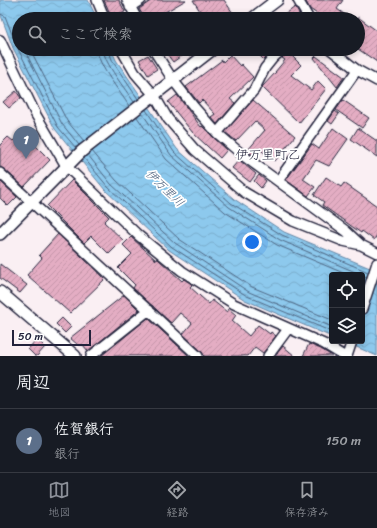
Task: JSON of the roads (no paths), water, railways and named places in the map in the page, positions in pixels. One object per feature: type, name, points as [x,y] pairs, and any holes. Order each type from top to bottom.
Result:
[{"type":"street","points":[[97,0],[102,12]]},
{"type":"street","points":[[129,3],[141,0]]},
{"type":"street","points":[[261,12],[277,0]]},
{"type":"street","points":[[298,0],[305,12]]},
{"type":"street","points":[[1,45],[36,116],[66,166],[139,236],[182,271],[234,304],[324,344],[346,356],[351,344]]},
{"type":"street","points":[[125,56],[135,73],[154,95],[168,119],[196,150],[244,192],[292,221],[343,241],[361,245],[377,253]]},
{"type":"street","points":[[158,56],[194,108],[216,133],[278,182],[346,231],[361,245]]},
{"type":"street","points":[[0,234],[66,166],[102,135],[204,56]]},
{"type":"street","points":[[216,133],[254,90],[265,68],[275,56]]},
{"type":"street","points":[[339,56],[357,70],[377,81]]},
{"type":"street","points":[[278,182],[357,70]]},
{"type":"street","points":[[0,173],[198,356]]},
{"type":"street","points":[[362,308],[377,263]]},
{"type":"street","points":[[0,292],[76,356]]},
{"type":"street","points":[[91,356],[149,310]]},
{"type":"street","points":[[268,356],[288,329]]},
{"type":"water","points":[[0,0],[88,0],[94,12],[12,12],[12,45],[0,13]]},
{"type":"water","name":"伊万里川","points":[[17,56],[114,56],[177,149],[234,199],[284,232],[377,271],[377,356],[350,344],[365,344],[365,272],[329,272],[329,336],[245,300],[169,250],[105,190],[55,129]]},
{"type":"place","name":"佐賀銀行","points":[[26,159]]},
{"type":"district","name":"伊万里町乙","points":[[268,154]]}]
